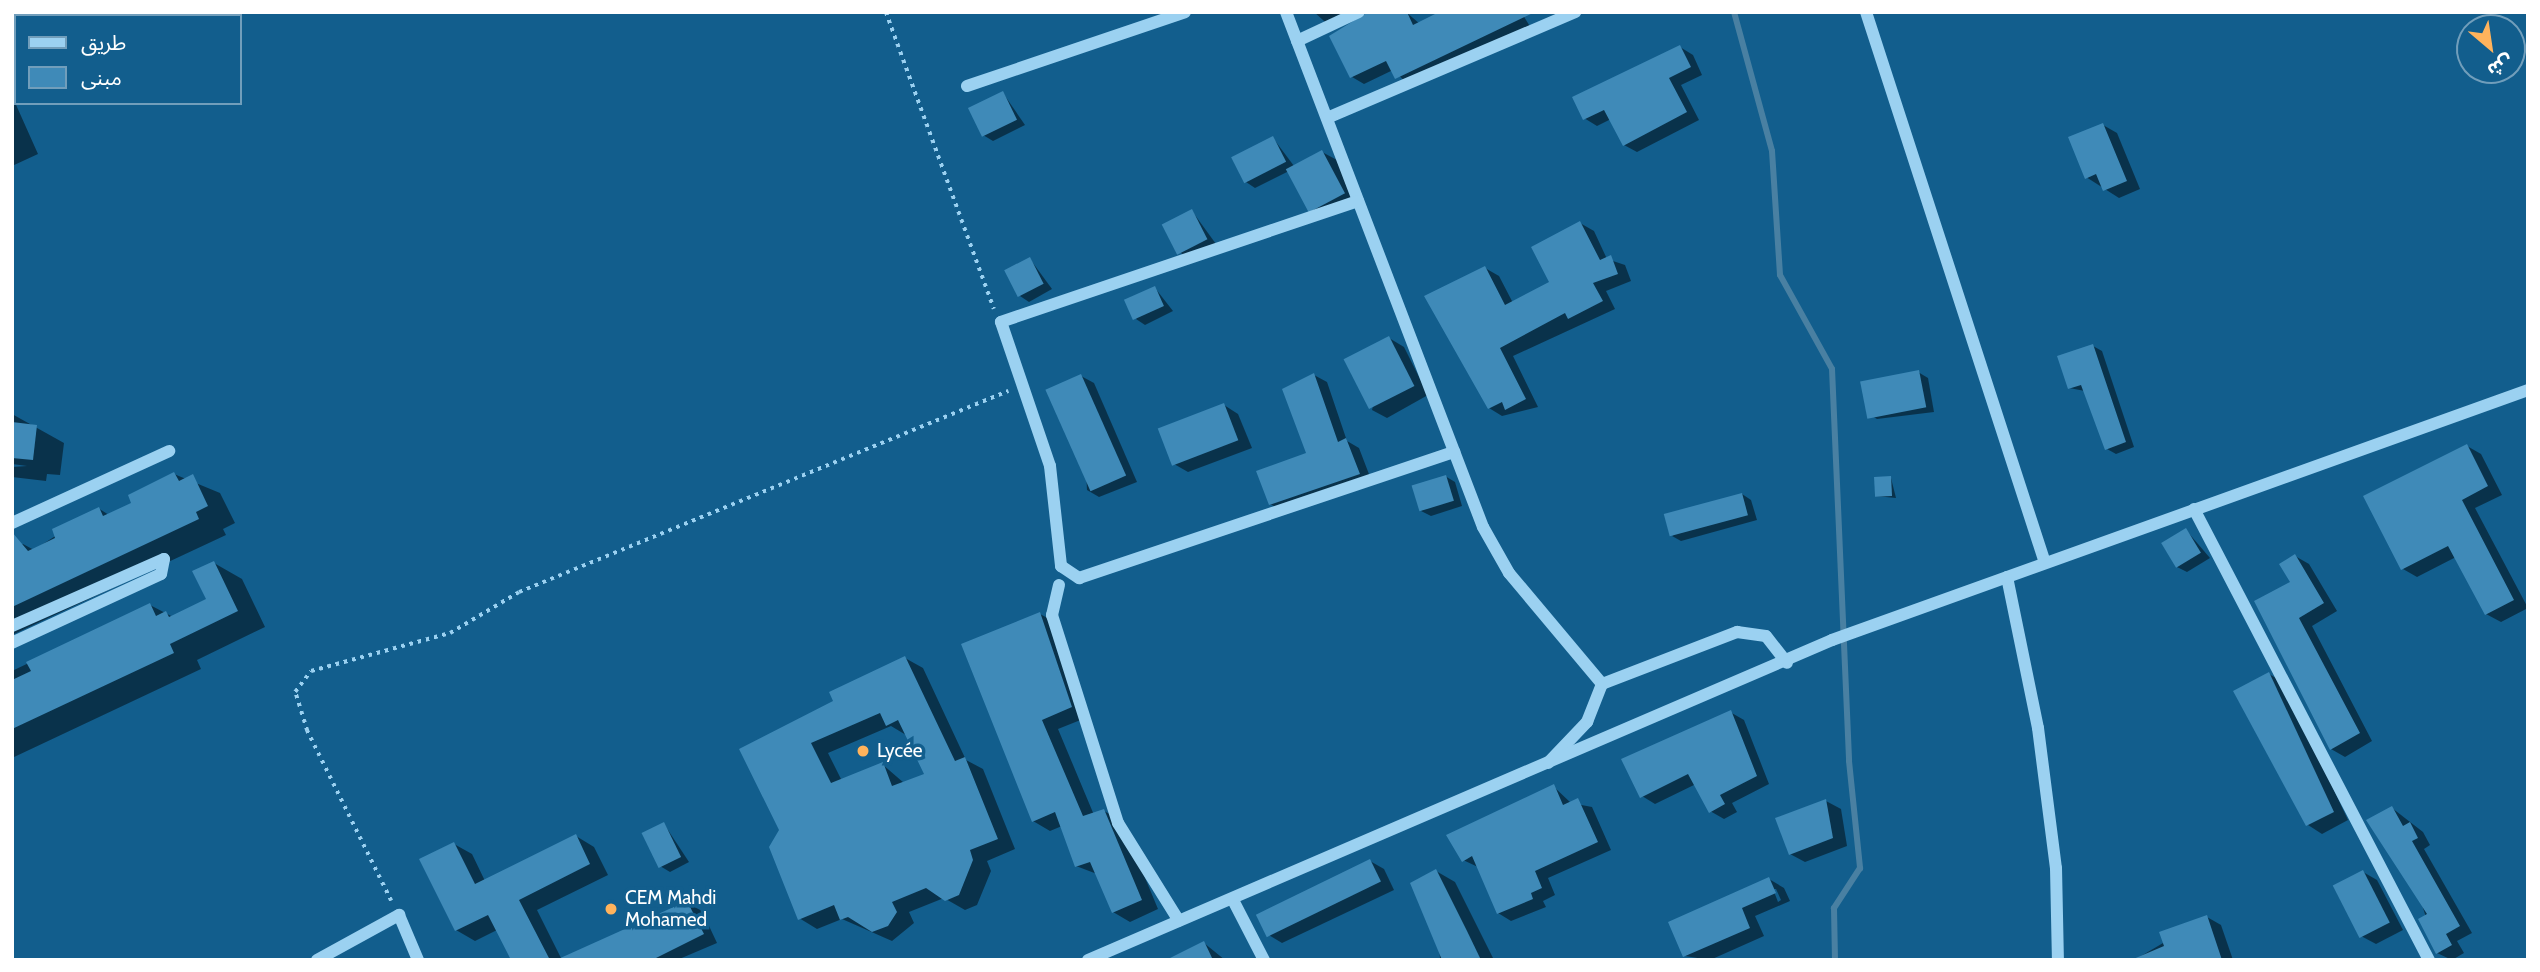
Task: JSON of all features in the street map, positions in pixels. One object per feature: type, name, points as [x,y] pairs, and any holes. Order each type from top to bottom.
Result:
[{"type":"street","points":[[967,86],[1185,12]]},
{"type":"street","points":[[1286,12],[1454,452],[1509,573],[1602,684]]},
{"type":"street","points":[[1297,41],[1359,12]]},
{"type":"street","points":[[1327,118],[1574,12]]},
{"type":"street","points":[[1866,12],[2045,563]]},
{"type":"street","points":[[1358,201],[1001,322],[1050,466],[1061,566],[1079,578],[1454,452]]},
{"type":"street","points":[[1088,960],[1543,768],[1787,663],[1832,640],[2528,390]]},
{"type":"street","points":[[12,523],[169,451]]},
{"type":"street","points":[[2194,509],[2429,960]]},
{"type":"street","points":[[12,626],[164,559],[161,574],[12,643]]},
{"type":"street","points":[[2007,577],[2038,728],[2056,868],[2058,960]]},
{"type":"street","points":[[1059,585],[1052,615],[1118,823],[1179,921]]},
{"type":"street","points":[[1543,768],[1587,722],[1602,684],[1737,632],[1766,636],[1787,663]]},
{"type":"street","points":[[1233,900],[1264,960]]},
{"type":"street","points":[[317,960],[399,915],[418,960]]},
{"type":"path","points":[[886,12],[942,159],[977,276],[1001,322]]},
{"type":"path","points":[[399,915],[307,731],[295,692],[300,680],[311,671],[450,633],[519,592],[1022,384]]},
{"type":"building","points":[[1368,12],[1407,12],[1413,25],[1439,12],[1535,12],[1395,79],[1386,61],[1350,78],[1329,36]]},
{"type":"building","points":[[1680,45],[1691,67],[1669,78],[1687,112],[1623,146],[1604,110],[1583,120],[1572,97]]},
{"type":"building","points":[[1003,91],[1017,120],[982,137],[968,108]]},
{"type":"building","points":[[2103,123],[2127,181],[2103,191],[2096,174],[2085,179],[2068,137]]},
{"type":"building","points":[[1273,136],[1286,162],[1244,183],[1231,157]]},
{"type":"building","points":[[1322,150],[1345,193],[1309,213],[1286,169]]},
{"type":"building","points":[[1192,209],[1207,239],[1177,255],[1162,224]]},
{"type":"building","points":[[1580,221],[1600,260],[1611,255],[1618,274],[1593,283],[1603,301],[1568,319],[1565,313],[1500,348],[1526,399],[1505,410],[1502,402],[1488,409],[1424,296],[1485,266],[1505,305],[1549,282],[1531,247]]},
{"type":"building","points":[[1030,257],[1044,284],[1018,297],[1004,270]]},
{"type":"building","points":[[1155,286],[1164,306],[1133,320],[1124,300]]},
{"type":"building","points":[[1389,336],[1414,386],[1369,409],[1344,359]]},
{"type":"building","points":[[2093,344],[2126,442],[2105,450],[2081,385],[2068,389],[2057,356]]},
{"type":"building","points":[[1919,370],[1926,407],[1867,419],[1860,381]]},
{"type":"building","points":[[1314,373],[1338,442],[1346,438],[1360,474],[1269,505],[1256,471],[1306,453],[1282,389]]},
{"type":"building","points":[[1081,374],[1126,475],[1091,491],[1045,390]]},
{"type":"building","points":[[1224,403],[1238,440],[1172,466],[1158,428]]},
{"type":"building","points":[[12,422],[37,425],[33,460],[12,458]]},
{"type":"building","points":[[2467,444],[2488,486],[2462,500],[2514,600],[2485,615],[2448,546],[2401,570],[2363,496]]},
{"type":"building","points":[[174,472],[179,481],[193,474],[208,506],[196,512],[199,519],[12,607],[12,532],[28,551],[55,538],[52,529],[99,507],[103,516],[131,503],[128,495]]},
{"type":"building","points":[[1446,475],[1454,501],[1419,511],[1412,486]]},
{"type":"building","points":[[1891,476],[1892,496],[1875,497],[1874,477]]},
{"type":"building","points":[[1742,493],[1748,515],[1670,536],[1664,514]]},
{"type":"building","points":[[2186,528],[2201,553],[2176,568],[2161,543]]},
{"type":"building","points":[[2295,554],[2324,603],[2299,618],[2360,733],[2330,750],[2254,601],[2290,582],[2279,564]]},
{"type":"building","points":[[214,561],[238,611],[170,644],[174,653],[12,729],[12,680],[31,671],[26,662],[150,603],[156,616],[166,611],[169,617],[206,599],[192,571]]},
{"type":"building","points":[[1040,612],[1072,707],[1042,720],[1083,816],[1104,809],[1142,900],[1112,913],[1090,862],[1075,867],[1055,812],[1032,822],[961,644]]},
{"type":"building","points":[[905,656],[955,761],[965,757],[998,839],[970,850],[973,860],[959,895],[945,901],[926,888],[892,902],[897,912],[888,926],[872,932],[848,917],[840,920],[834,905],[798,920],[769,847],[779,830],[739,749],[833,701],[829,692]],"holes":[[[880,713],[886,726],[898,720],[924,774],[892,786],[883,762],[831,783],[811,743]]]},
{"type":"building","points":[[2269,672],[2334,812],[2306,826],[2233,691]]},
{"type":"building","points":[[1731,710],[1757,776],[1720,795],[1725,804],[1709,813],[1688,774],[1640,798],[1621,759]]},
{"type":"building","points":[[1554,784],[1563,805],[1578,798],[1598,842],[1535,871],[1542,888],[1531,893],[1533,899],[1497,914],[1472,856],[1462,862],[1446,835]]},
{"type":"building","points":[[1826,799],[1833,838],[1789,855],[1775,818]]},
{"type":"building","points":[[2392,806],[2403,826],[2410,822],[2418,838],[2412,841],[2460,926],[2446,934],[2452,945],[2436,954],[2418,919],[2427,914],[2366,820]]},
{"type":"building","points":[[664,822],[681,857],[659,868],[642,833]]},
{"type":"building","points":[[576,834],[590,864],[519,900],[550,960],[511,960],[488,915],[455,931],[419,859],[454,842],[475,884]]},
{"type":"building","points":[[1370,859],[1381,881],[1267,937],[1256,915]]},
{"type":"building","points":[[1436,869],[1481,960],[1442,960],[1410,883]]},
{"type":"building","points":[[2363,870],[2390,923],[2359,938],[2333,885]]},
{"type":"building","points":[[1769,877],[1776,893],[1742,908],[1750,928],[1683,957],[1668,922]]},
{"type":"building","points":[[687,901],[704,934],[656,958],[556,960]]},
{"type":"building","points":[[2207,915],[2222,960],[2131,960],[2164,946],[2159,932]]},
{"type":"building","points":[[1204,941],[1213,960],[1166,960]]},
{"type":"waterway","points":[[1734,12],[1772,151],[1780,275],[1832,369],[1849,761],[1860,868],[1834,908],[1835,960]]},
{"type":"place","name":"Lycée","points":[[863,751]]},
{"type":"place","name":"CEM Mahdi Mohamed","points":[[611,909]]}]
